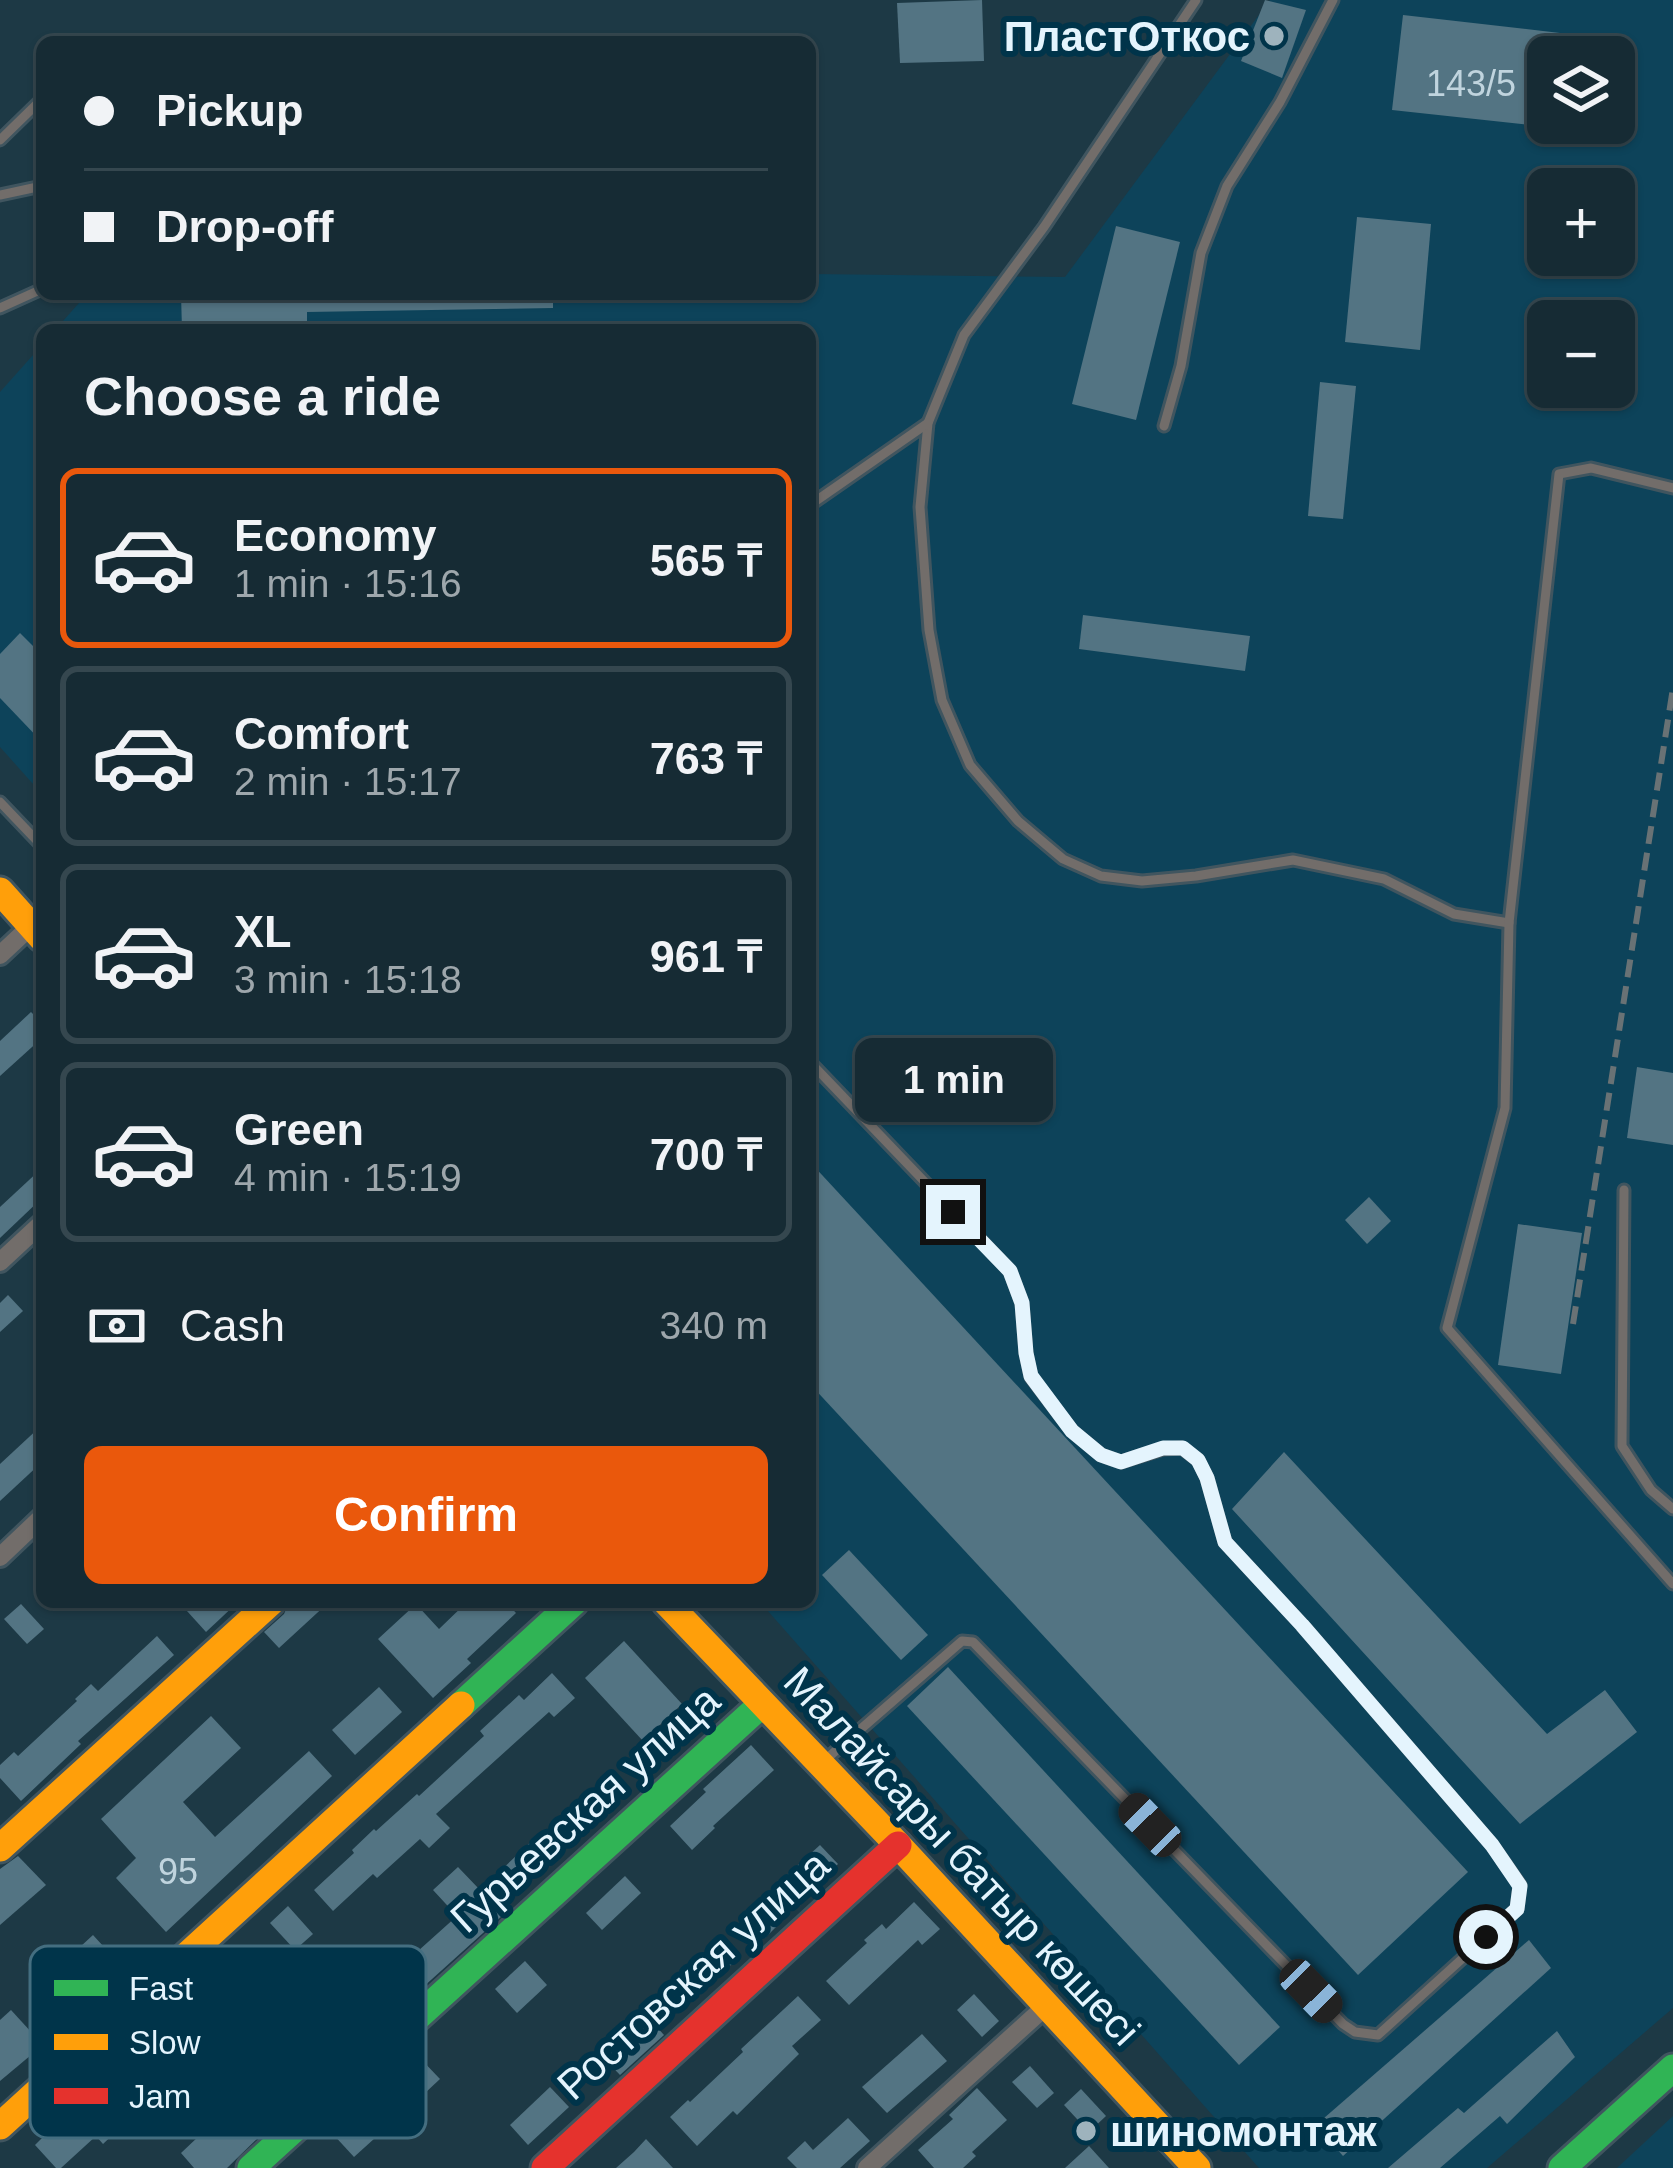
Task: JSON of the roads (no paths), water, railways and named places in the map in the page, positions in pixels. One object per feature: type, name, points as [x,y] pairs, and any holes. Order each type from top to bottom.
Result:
[{"type":"street","points":[[0,891],[36,932],[0,955]]},
{"type":"street","points":[[0,1262],[36,1228]]},
{"type":"street","points":[[0,1557],[36,1523]]},
{"type":"street","points":[[0,1848],[264,1608]]},
{"type":"street","points":[[197,1946],[567,1608]]},
{"type":"street","name":"Малайсары батыр көшесі","points":[[672,1608],[898,1845],[1189,2165]]},
{"type":"street","name":"Гурьевская улица","points":[[426,2009],[761,1705]]},
{"type":"street","name":"Ростовская улица","points":[[545,2168],[898,1845]]},
{"type":"street","points":[[867,2168],[1045,2007]]},
{"type":"street","points":[[1562,2168],[1673,2068]]},
{"type":"street","points":[[0,2126],[30,2099]]},
{"type":"street","name":"Гурьевская улица","points":[[251,2168],[284,2138]]},
{"type":"lane","points":[[1196,0],[1044,226],[964,335],[928,423],[920,507],[928,630],[942,700],[970,765],[1018,821],[1063,859],[1101,876],[1142,881],[1294,860],[1384,878],[1454,914],[1509,923]]},
{"type":"lane","points":[[1164,426],[1201,253],[1227,186],[1280,102],[1333,0]]},
{"type":"lane","points":[[0,140],[36,105]]},
{"type":"lane","points":[[0,196],[36,187]]},
{"type":"lane","points":[[0,308],[36,292]]},
{"type":"lane","points":[[816,501],[928,423]]},
{"type":"lane","points":[[1673,488],[1591,468],[1559,474],[1509,923],[1505,1108],[1447,1328],[1673,1584]]},
{"type":"lane","points":[[0,802],[36,840]]},
{"type":"lane","points":[[816,1068],[1010,1271],[1022,1303],[1031,1376],[1072,1431],[1101,1455],[1121,1462],[1163,1448],[1183,1448],[1198,1460],[1225,1542],[1492,1845],[1520,1886],[1517,1909],[1378,2035],[1355,2032],[974,1642],[962,1641],[820,1765]]},
{"type":"lane","points":[[1624,1190],[1622,1446],[1651,1490],[1673,1509]]},
{"type":"railway","points":[[1573,1324],[1673,688]]},
{"type":"place","name":"ПластОткос","points":[[1274,36]]},
{"type":"place","name":"шиномонтаж","points":[[1086,2131]]}]
